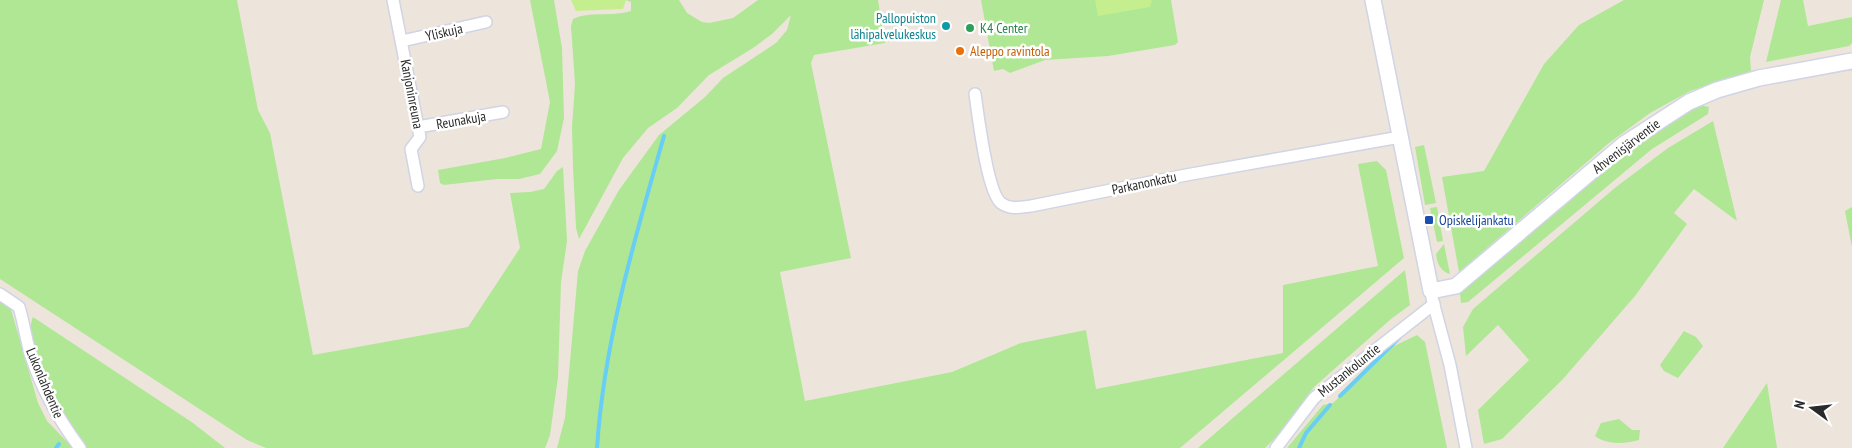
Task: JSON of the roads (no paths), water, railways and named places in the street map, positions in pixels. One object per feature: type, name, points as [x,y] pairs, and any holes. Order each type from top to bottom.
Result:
[{"type":"main road","points":[[1373,0],[1432,298]]},
{"type":"main road","name":"Ahvenisjärventie","points":[[1432,298],[1456,286],[1624,144],[1689,102],[1717,90],[1759,78],[1852,61]]},
{"type":"street","name":"Kanjoninreuna","points":[[393,0],[420,136],[410,149],[418,186]]},
{"type":"street","name":"Yliskuja","points":[[402,41],[486,22]]},
{"type":"street","name":"Parkanonkatu","points":[[974,94],[991,187],[1000,203],[1011,208],[1031,206],[1186,175],[1400,137]]},
{"type":"street","name":"Reunakuja","points":[[418,127],[503,112]]},
{"type":"street","name":"Lukonlahdentie","points":[[0,294],[19,307],[32,358],[44,389],[61,422],[80,448]]},
{"type":"street","name":"Mustankoluntie","points":[[1276,448],[1314,398],[1432,298]]},
{"type":"street","points":[[1432,298],[1450,364],[1466,448]]},
{"type":"waterway","points":[[597,448],[606,368],[622,290],[664,136]]},
{"type":"waterway","points":[[1340,396],[1399,338]]},
{"type":"waterway","points":[[1299,448],[1306,433],[1330,405]]},
{"type":"waterway","points":[[56,448],[59,444]]},
{"type":"place","name":"Pallopuiston lähipalvelukeskus","points":[[946,26]]},
{"type":"place","name":"K4 Center","points":[[970,28]]},
{"type":"place","name":"Aleppo ravintola","points":[[960,51]]},
{"type":"place","name":"Opiskelijankatu","points":[[1429,220]]}]
